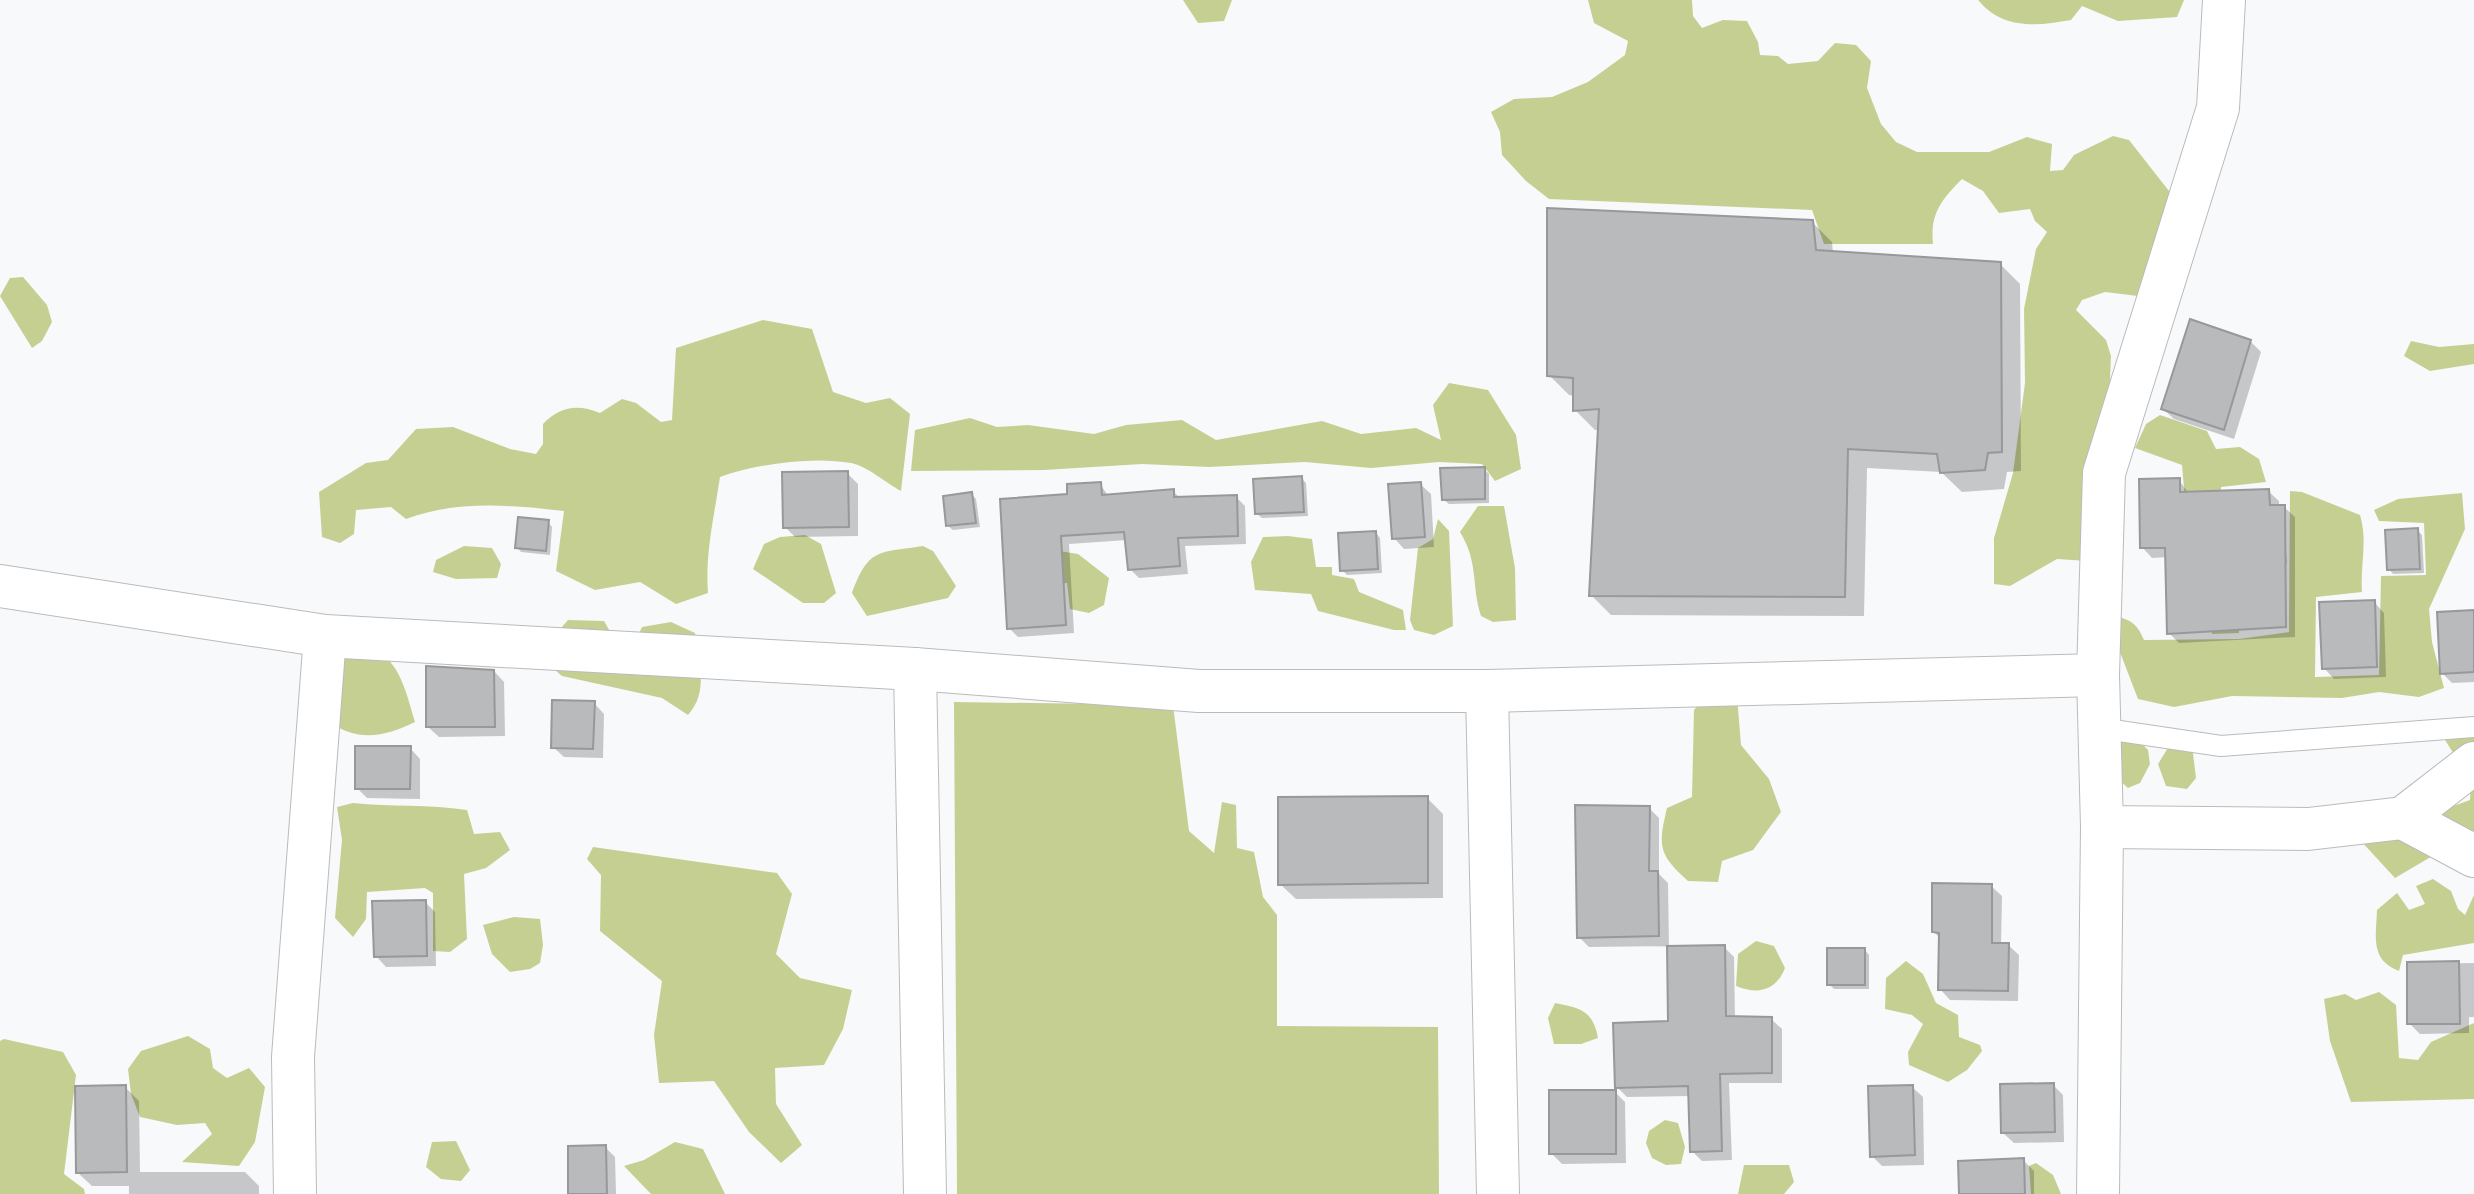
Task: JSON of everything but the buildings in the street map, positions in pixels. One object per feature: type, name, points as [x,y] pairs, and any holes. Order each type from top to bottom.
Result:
[{"type":"street","points":[[2098,1194],[2102,827],[2098,675],[2104,473],[2218,108],[2224,0]]},
{"type":"street","points":[[0,586],[325,636],[915,669],[1199,691],[1487,691],[2098,675]]},
{"type":"street","points":[[295,1194],[293,1057],[325,636]]},
{"type":"street","points":[[915,669],[925,1194]]},
{"type":"street","points":[[1487,691],[1498,1194]]},
{"type":"street","points":[[2102,827],[2308,829],[2403,818],[2474,763]]},
{"type":"street","points":[[2403,818],[2474,856]]},
{"type":"lane","points":[[2099,728],[2221,746],[2474,727]]},
{"type":"green space","points":[[1183,0],[1232,0],[1224,21],[1198,23]]},
{"type":"green space","points":[[1588,0],[1692,0],[1693,16],[1702,28],[1723,20],[1747,21],[1758,42],[1760,55],[1778,56],[1788,64],[1818,61],[1835,43],[1856,45],[1871,61],[1867,88],[1881,124],[1896,142],[1917,152],[1989,152],[2027,137],[2052,144],[2050,171],[2063,170],[2074,155],[2113,136],[2129,140],[2169,191],[2175,226],[2138,296],[2105,292],[2082,300],[2076,310],[2106,340],[2111,356],[2102,562],[2057,559],[2010,586],[1994,584],[1994,538],[2013,473],[2025,383],[2024,309],[2036,249],[2047,232],[2035,221],[2030,209],[1999,213],[1983,191],[1962,179],[1938,208],[1933,224],[1933,244],[1824,244],[1812,210],[1549,199],[1526,181],[1502,155],[1500,132],[1491,112],[1514,99],[1552,97],[1588,82],[1625,55],[1628,41],[1594,23]]},
{"type":"green space","points":[[1978,0],[2184,0],[2177,17],[2118,21],[2082,6],[2071,20],[2021,24],[1998,17]]},
{"type":"green space","points":[[23,277],[47,305],[52,322],[42,341],[32,348],[0,296],[10,278]]},
{"type":"green space","points":[[763,320],[812,329],[833,392],[866,403],[890,398],[910,414],[901,491],[863,468],[836,461],[785,462],[720,477],[709,550],[708,593],[676,604],[640,582],[595,590],[556,571],[564,511],[504,506],[464,507],[406,519],[391,507],[356,510],[354,534],[340,543],[322,537],[319,492],[366,463],[388,460],[416,429],[453,427],[510,449],[536,454],[543,444],[543,424],[556,413],[570,408],[600,413],[622,399],[636,403],[661,422],[672,420],[676,348]]},
{"type":"green space","points":[[2411,341],[2439,347],[2474,344],[2474,364],[2430,371],[2404,356]]},
{"type":"green space","points":[[1449,383],[1488,390],[1516,435],[1521,469],[1495,481],[1482,464],[1439,462],[1371,468],[1305,462],[1209,467],[1142,464],[1044,470],[911,471],[915,430],[970,418],[997,427],[1028,425],[1094,434],[1126,425],[1182,420],[1216,440],[1322,421],[1361,434],[1416,428],[1441,440],[1433,405]]},
{"type":"green space","points":[[2160,415],[2207,431],[2216,449],[2240,447],[2259,459],[2266,482],[2221,487],[2221,545],[2285,544],[2287,563],[2236,567],[2239,633],[2212,634],[2209,554],[2185,500],[2182,465],[2135,448],[2146,424]]},
{"type":"green space","points":[[2290,491],[2302,492],[2360,515],[2362,525],[2362,592],[2316,597],[2315,677],[2379,675],[2381,576],[2426,575],[2424,523],[2379,521],[2374,510],[2398,499],[2462,493],[2465,529],[2429,609],[2432,642],[2444,688],[2419,697],[2379,692],[2342,698],[2232,696],[2174,707],[2138,699],[2113,634],[2113,616],[2132,623],[2144,640],[2239,639],[2289,632]]},
{"type":"green space","points":[[1478,506],[1504,506],[1515,568],[1516,620],[1493,622],[1481,616],[1470,554],[1460,532]]},
{"type":"green space","points":[[1438,519],[1449,531],[1453,626],[1434,635],[1414,630],[1410,620],[1418,548],[1433,539]]},
{"type":"green space","points":[[805,535],[821,544],[836,593],[824,603],[803,603],[753,569],[764,544],[780,537]]},
{"type":"green space","points":[[1263,537],[1312,539],[1316,567],[1332,567],[1332,575],[1354,579],[1359,592],[1403,610],[1406,630],[1394,630],[1318,611],[1311,594],[1255,590],[1251,562]]},
{"type":"green space","points":[[464,546],[492,548],[501,564],[497,578],[456,579],[433,572],[436,560]]},
{"type":"green space","points":[[923,546],[933,551],[956,586],[948,598],[867,616],[852,593],[864,567],[877,555]]},
{"type":"green space","points":[[1053,550],[1078,554],[1109,578],[1104,605],[1089,613],[1070,609],[1067,583],[1029,585]]},
{"type":"green space","points":[[568,620],[604,621],[616,642],[631,651],[642,627],[671,622],[695,633],[700,687],[699,697],[688,715],[662,698],[562,676],[541,658],[547,644]]},
{"type":"green space","points":[[361,643],[374,648],[392,664],[404,685],[415,722],[376,735],[356,734],[336,726],[340,660]]},
{"type":"green space","points":[[1713,687],[1737,696],[1741,745],[1769,779],[1781,812],[1753,850],[1722,861],[1718,882],[1688,881],[1666,856],[1662,832],[1667,808],[1692,797],[1694,710]]},
{"type":"green space","points":[[954,702],[1173,705],[1189,831],[1214,853],[1222,802],[1236,805],[1237,848],[1254,852],[1263,897],[1277,915],[1277,1026],[1438,1027],[1439,1194],[957,1194]]},
{"type":"green space","points":[[2474,723],[2474,836],[2463,838],[2395,878],[2360,840],[2470,800],[2471,781],[2445,740],[2454,725]]},
{"type":"green space","points":[[2119,734],[2136,738],[2148,750],[2150,764],[2140,783],[2128,788],[2107,769]]},
{"type":"green space","points":[[2174,738],[2192,745],[2196,778],[2187,789],[2166,786],[2158,764]]},
{"type":"green space","points":[[353,803],[467,810],[474,834],[500,832],[510,850],[486,868],[464,874],[467,939],[450,952],[433,951],[433,893],[425,888],[367,892],[366,919],[353,937],[335,918],[342,840],[337,807]]},
{"type":"green space","points":[[593,847],[777,873],[792,894],[776,954],[800,978],[852,990],[843,1029],[824,1065],[775,1068],[776,1104],[802,1145],[781,1163],[749,1132],[714,1081],[659,1083],[654,1035],[662,981],[600,931],[601,875],[587,859]]},
{"type":"green space","points":[[2433,879],[2451,891],[2458,909],[2465,915],[2474,895],[2474,943],[2403,955],[2399,971],[2383,961],[2379,954],[2377,910],[2397,893],[2409,910],[2425,904],[2416,886]]},
{"type":"green space","points":[[514,917],[540,919],[543,945],[540,963],[530,969],[510,972],[492,954],[483,925]]},
{"type":"green space","points":[[1756,941],[1774,946],[1785,968],[1777,982],[1765,989],[1736,986],[1738,954]]},
{"type":"green space","points":[[1906,961],[1923,974],[1936,1003],[1958,1015],[1959,1037],[1980,1045],[1982,1051],[1967,1070],[1948,1082],[1909,1065],[1908,1052],[1923,1024],[1912,1015],[1885,1009],[1886,978]]},
{"type":"green space","points":[[2379,992],[2396,1005],[2399,1058],[2418,1060],[2431,1042],[2474,1023],[2474,1099],[2351,1102],[2330,1041],[2324,999],[2345,994],[2356,1000]]},
{"type":"green space","points":[[1555,1003],[1589,1016],[1598,1038],[1581,1044],[1554,1044],[1548,1018]]},
{"type":"green space","points":[[188,1036],[210,1049],[213,1068],[227,1078],[249,1068],[265,1087],[255,1142],[239,1166],[182,1162],[212,1134],[205,1123],[177,1125],[140,1117],[131,1094],[128,1069],[141,1051]]},
{"type":"green space","points":[[4,1039],[63,1052],[76,1075],[64,1174],[84,1189],[85,1194],[0,1194],[0,1041]]},
{"type":"green space","points":[[1665,1120],[1678,1123],[1685,1147],[1681,1164],[1666,1165],[1652,1158],[1646,1143],[1649,1131]]},
{"type":"green space","points":[[456,1141],[470,1170],[461,1181],[441,1179],[426,1167],[432,1142]]},
{"type":"green space","points":[[675,1142],[703,1149],[725,1194],[651,1194],[624,1166],[644,1160]]},
{"type":"green space","points":[[2036,1163],[2053,1175],[2061,1194],[2031,1194],[2029,1166]]},
{"type":"green space","points":[[1744,1165],[1789,1165],[1794,1182],[1784,1194],[1738,1194]]}]
